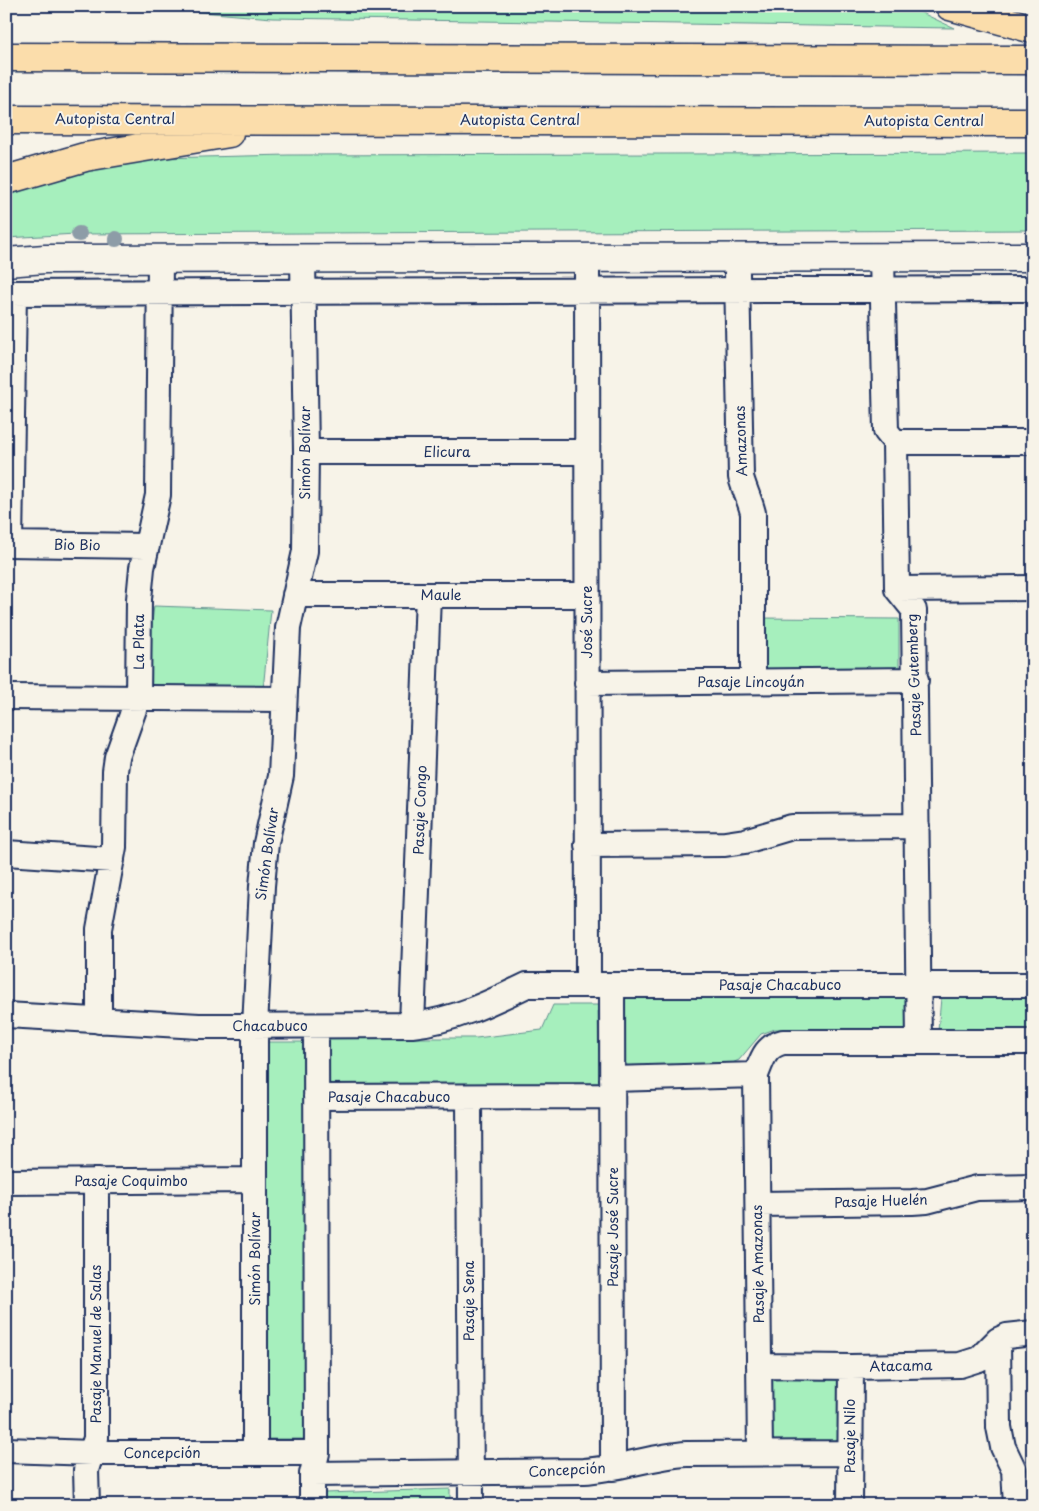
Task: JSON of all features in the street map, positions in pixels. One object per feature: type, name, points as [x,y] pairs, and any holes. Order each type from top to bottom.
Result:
[{"type":"highway","points":[[950,6],[1033,29]]},
{"type":"highway","points":[[6,57],[1033,60]]},
{"type":"highway","points":[[6,180],[53,165],[118,150],[218,134],[337,119]]},
{"type":"highway","name":"Autopista Central","points":[[6,120],[337,119],[1033,122]]},
{"type":"street","points":[[6,262],[45,259],[1033,257]]},
{"type":"street","name":"José Sucre","points":[[587,258],[588,985]]},
{"type":"street","name":"Amazonas","points":[[736,258],[741,477],[753,513],[753,682]]},
{"type":"street","points":[[882,258],[886,431],[896,442],[897,589],[1033,588]]},
{"type":"street","name":"La Plata","points":[[99,1021],[99,929],[114,847],[114,787],[117,757],[138,698],[138,599],[142,568],[158,495],[160,259]]},
{"type":"street","name":"Simón Bolívar","points":[[255,1452],[255,1027],[261,894],[266,844],[281,776],[288,628],[305,551],[306,452],[303,259]]},
{"type":"street","points":[[8,544],[10,293],[1033,289]]},
{"type":"street","points":[[896,442],[1033,442]]},
{"type":"street","name":"Elicura","points":[[306,452],[587,452]]},
{"type":"street","name":"Bio Bio","points":[[8,544],[147,546]]},
{"type":"street","name":"Pasaje Gutemberg","points":[[897,589],[914,610],[919,1042]]},
{"type":"street","name":"Maule","points":[[295,595],[587,595]]},
{"type":"street","name":"Pasaje Congo","points":[[412,1025],[428,595]]},
{"type":"street","name":"Pasaje Lincoyán","points":[[587,683],[916,680]]},
{"type":"street","points":[[6,697],[284,699]]},
{"type":"street","points":[[587,845],[725,844],[745,841],[792,827],[917,826]]},
{"type":"street","points":[[6,853],[112,860]]},
{"type":"street","name":"Chacabuco","points":[[6,1015],[199,1026],[412,1025],[434,1022],[490,1003],[527,985]]},
{"type":"street","name":"Pasaje Chacabuco","points":[[527,985],[1033,985]]},
{"type":"street","name":"Pasaje José Sucre","points":[[612,985],[614,1468]]},
{"type":"street","points":[[312,1505],[315,1464],[316,1026]]},
{"type":"street","points":[[756,1075],[764,1054],[776,1044],[797,1042],[1033,1042]]},
{"type":"street","name":"Pasaje Chacabuco","points":[[316,1098],[468,1097],[612,1088],[756,1075]]},
{"type":"street","name":"Pasaje Amazonas","points":[[756,1075],[760,1453]]},
{"type":"street","name":"Pasaje Sena","points":[[468,1097],[470,1473],[472,1505]]},
{"type":"street","name":"Pasaje Coquimbo","points":[[6,1182],[255,1180]]},
{"type":"street","name":"Pasaje Manuel de Salas","points":[[87,1505],[86,1470],[96,1438],[96,1181]]},
{"type":"street","name":"Pasaje Huelén","points":[[758,1204],[912,1202],[927,1201],[977,1188],[1033,1187]]},
{"type":"street","points":[[1016,1505],[1014,1470],[1003,1447],[999,1427],[998,1340],[1014,1335],[1033,1333]]},
{"type":"street","name":"Atacama","points":[[759,1366],[850,1367],[970,1363],[979,1359],[998,1340]]},
{"type":"street","name":"Pasaje Nilo","points":[[850,1367],[850,1505]]},
{"type":"street","name":"Concepción","points":[[6,1450],[92,1453],[255,1452],[315,1464],[470,1473],[584,1471],[614,1468],[666,1455],[850,1453]]},
{"type":"green space","points":[[131,6],[907,6],[954,28],[272,18]]},
{"type":"green space","points":[[1033,153],[1033,230],[76,234],[6,238],[6,188],[117,159],[288,155]]},
{"type":"green space","points":[[154,606],[271,610],[263,690],[144,691]]},
{"type":"green space","points":[[759,618],[899,619],[899,672],[758,671]]},
{"type":"green space","points":[[629,992],[908,997],[907,1027],[902,1031],[775,1029],[761,1034],[739,1060],[730,1064],[628,1066],[621,1057],[619,998]]},
{"type":"green space","points":[[1033,996],[1033,1031],[938,1031],[941,998]]},
{"type":"green space","points":[[553,1005],[598,1005],[599,1089],[328,1088],[326,1038],[476,1038],[542,1030]]},
{"type":"green space","points":[[266,1042],[305,1042],[305,1439],[268,1439]]},
{"type":"green space","points":[[839,1378],[841,1445],[771,1444],[771,1380]]},
{"type":"green space","points":[[450,1489],[450,1505],[324,1505],[324,1493]]}]
